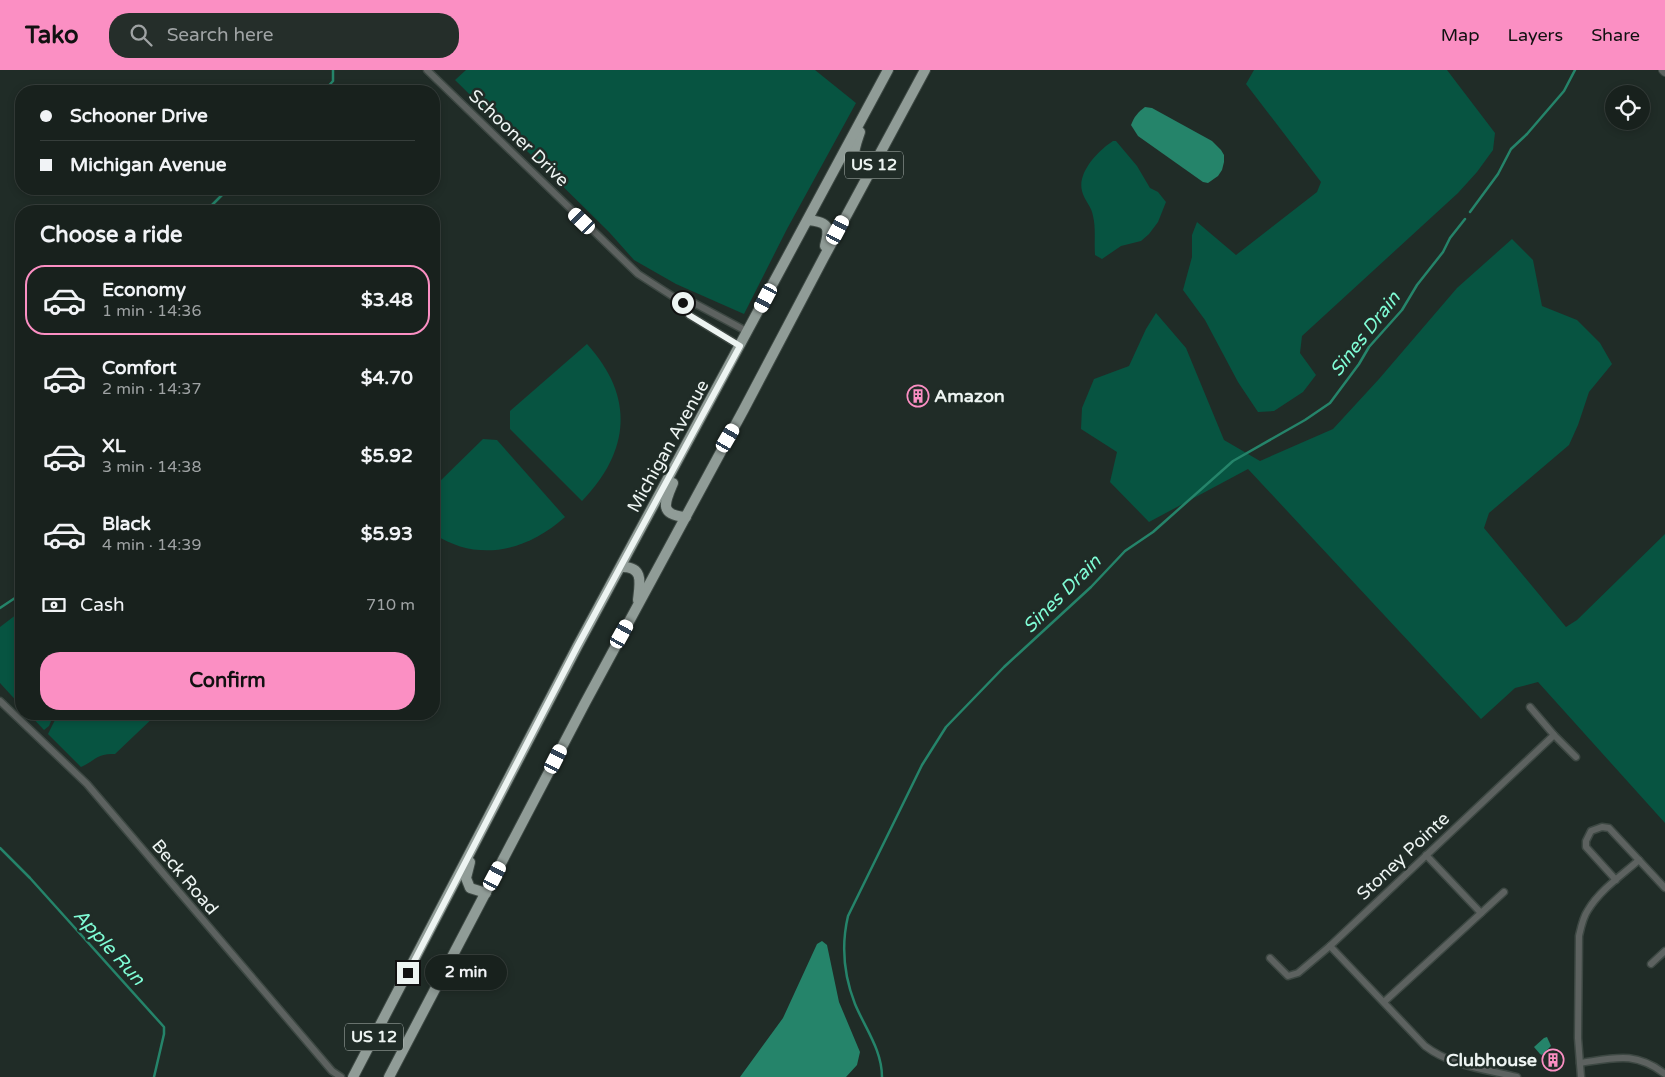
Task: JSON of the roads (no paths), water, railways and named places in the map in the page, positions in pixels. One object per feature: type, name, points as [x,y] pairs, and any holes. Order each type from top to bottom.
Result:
[{"type":"main road","name":"Michigan Avenue","points":[[353,1077],[620,567],[888,70]]},
{"type":"main road","name":"US 12","points":[[389,1077],[585,702],[925,70]]},
{"type":"main road","points":[[865,114],[854,158],[856,163],[862,168],[870,171]]},
{"type":"main road","points":[[808,220],[824,223],[828,228],[823,259]]},
{"type":"main road","points":[[686,447],[665,502],[666,508],[674,516],[686,517]]},
{"type":"main road","points":[[620,567],[632,568],[639,575],[638,606]]},
{"type":"main road","points":[[477,840],[466,878],[470,888],[486,893]]},
{"type":"street","name":"Schooner Drive","points":[[427,70],[638,274],[683,303],[689,315],[740,346]]},
{"type":"street","name":"Schooner Drive","points":[[683,303],[694,303],[748,332]]},
{"type":"street","name":"Beck Road","points":[[0,700],[15,714]]},
{"type":"street","points":[[1530,707],[1576,757]]},
{"type":"street","name":"Beck Road","points":[[21,720],[87,784],[332,1072],[341,1077]]},
{"type":"street","name":"Stoney Pointe","points":[[1270,958],[1288,976],[1298,973],[1330,946],[1554,735]]},
{"type":"street","points":[[1616,880],[1586,847],[1586,841],[1591,831],[1602,826],[1610,828],[1665,888]]},
{"type":"street","points":[[1426,855],[1481,913]]},
{"type":"street","points":[[1582,1077],[1578,1038],[1579,936],[1587,910],[1596,898],[1639,860]]},
{"type":"street","points":[[1384,1002],[1504,892]]},
{"type":"street","points":[[1330,946],[1425,1046],[1436,1055],[1455,1062],[1517,1077]]},
{"type":"street","points":[[1651,964],[1665,951]]},
{"type":"street","points":[[1580,1063],[1623,1058],[1638,1060],[1654,1066],[1665,1074]]},
{"type":"waterway","points":[[329,85],[333,81],[333,70]]},
{"type":"waterway","name":"Sines Drain","points":[[1470,212],[1498,174],[1511,149],[1527,134],[1564,91],[1575,70]]},
{"type":"waterway","points":[[212,205],[222,195]]},
{"type":"waterway","name":"Sines Drain","points":[[882,1077],[876,1048],[855,1004],[848,983],[844,950],[848,916],[922,765],[946,727],[1004,667],[1091,587],[1125,551],[1153,532],[1233,461],[1305,420],[1330,403],[1359,364],[1369,347],[1402,310],[1417,285],[1443,252],[1450,238],[1465,219]]},
{"type":"waterway","points":[[0,608],[15,598]]},
{"type":"waterway","name":"Apple Run","points":[[0,848],[30,878],[164,1027],[154,1077]]},
{"type":"place","name":"Amazon","points":[[918,396]]},
{"type":"place","name":"Clubhouse","points":[[1553,1060]]}]
